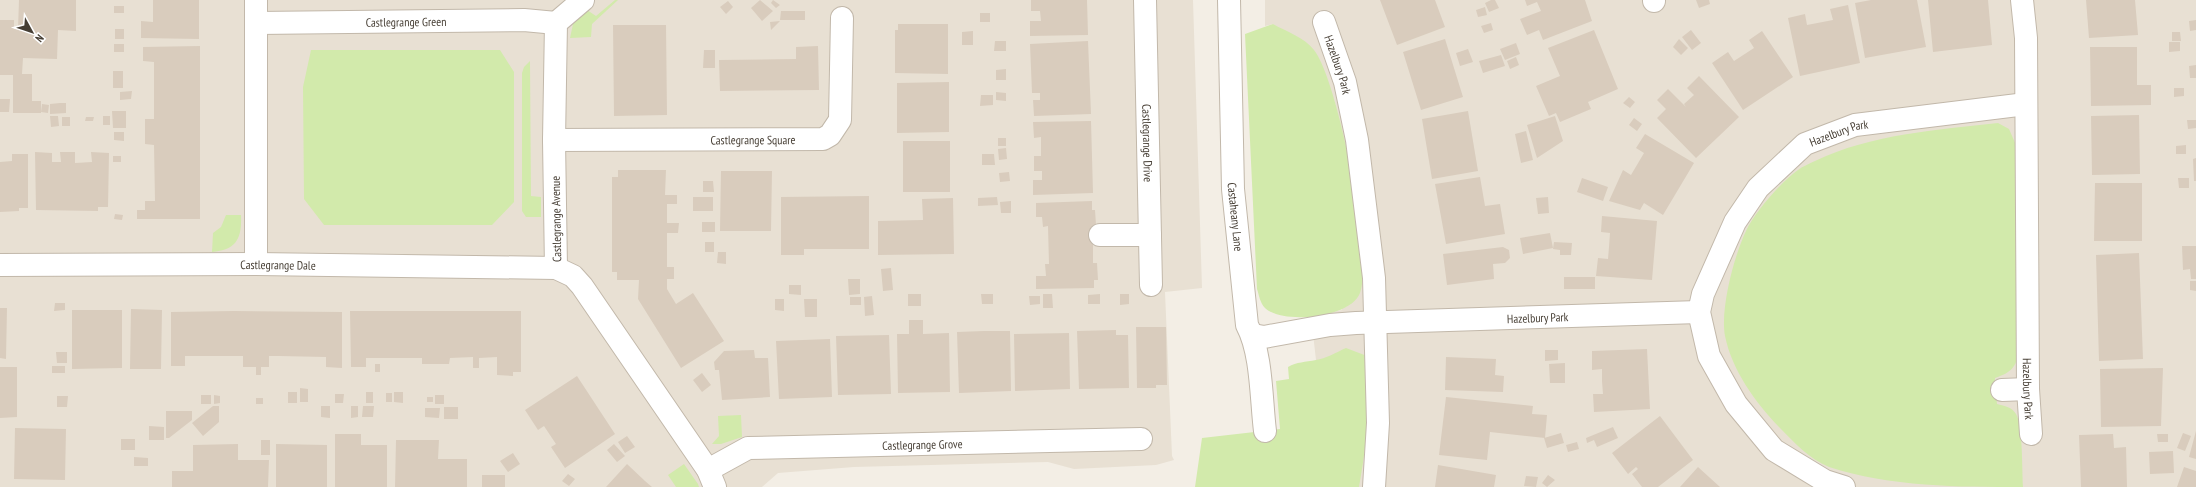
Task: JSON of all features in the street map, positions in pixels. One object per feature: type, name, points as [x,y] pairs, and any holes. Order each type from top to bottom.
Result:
[{"type":"street","points":[[256,0],[256,264]]},
{"type":"street","points":[[556,22],[583,0]]},
{"type":"street","name":"Castlegrange Drive","points":[[1145,0],[1151,286]]},
{"type":"street","name":"Castaheany Lane","points":[[1229,0],[1234,189],[1247,325],[1253,335],[1264,431]]},
{"type":"street","name":"Hazelbury Park","points":[[2022,0],[2026,38],[2028,389],[2031,434]]},
{"type":"street","name":"Castlegrange Square","points":[[554,140],[823,139],[830,135],[840,120],[842,18]]},
{"type":"street","name":"Castlegrange Green","points":[[257,23],[524,20],[556,22]]},
{"type":"street","name":"Castlegrange Avenue","points":[[556,22],[554,140],[556,268],[574,276],[582,286],[712,479]]},
{"type":"street","name":"Hazelbury Park","points":[[1324,22],[1345,82],[1357,140],[1374,278],[1377,322],[1378,423],[1374,487]]},
{"type":"street","name":"Hazelbury Park","points":[[1844,487],[1825,481],[1774,450],[1736,404],[1709,356],[1699,312],[1703,294],[1735,222],[1758,188],[1805,144],[1855,125],[2026,104]]},
{"type":"street","points":[[1100,235],[1150,235]]},
{"type":"street","name":"Castlegrange Dale","points":[[0,265],[256,264],[556,268]]},
{"type":"street","name":"Hazelbury Park","points":[[1253,335],[1264,337],[1330,325],[1377,322],[1699,312]]},
{"type":"street","points":[[2002,390],[2028,389]]},
{"type":"street","name":"Castlegrange Grove","points":[[712,479],[748,448],[1141,439]]},
{"type":"shaded area","points":[[0,0],[1193,0],[1202,288],[1165,292],[1172,456],[1174,460],[1156,465],[1074,469],[1048,462],[854,467],[778,473],[762,487],[0,487]]},
{"type":"shaded area","points":[[1265,0],[2196,0],[2196,487],[1289,487],[1316,360],[1311,316],[1342,310],[1350,164],[1334,99],[1273,24],[1265,26]]},
{"type":"green space","points":[[615,0],[618,0],[592,24],[591,37],[570,38],[573,24],[587,10],[596,16]]},
{"type":"green space","points":[[1273,24],[1310,45],[1323,68],[1343,131],[1357,209],[1362,244],[1363,274],[1360,293],[1354,302],[1344,308],[1316,316],[1286,316],[1274,313],[1263,306],[1257,289],[1245,34]]},
{"type":"green space","points":[[311,50],[500,50],[514,72],[514,202],[492,225],[324,225],[304,199],[303,87]]},
{"type":"green space","points":[[530,61],[531,196],[541,197],[541,217],[526,217],[522,211],[522,73],[524,67]]},
{"type":"green space","points":[[1998,123],[2009,129],[2016,145],[2020,351],[2012,369],[1995,378],[1997,404],[2008,407],[2012,410],[2016,414],[2018,420],[2021,438],[2023,487],[1974,487],[1900,482],[1852,474],[1822,464],[1808,455],[1796,444],[1761,407],[1739,373],[1728,349],[1724,325],[1726,298],[1737,254],[1750,223],[1769,198],[1791,175],[1804,166],[1836,152],[1881,139],[1905,134]]},
{"type":"green space","points":[[226,215],[241,215],[239,236],[227,249],[212,252],[213,233],[221,227]]},
{"type":"green space","points":[[1346,348],[1367,356],[1369,389],[1368,422],[1359,487],[1195,487],[1202,438],[1280,429],[1276,381],[1289,379],[1288,367],[1291,365],[1320,359]]},
{"type":"green space","points":[[741,415],[742,437],[721,444],[712,444],[719,436],[718,416]]},
{"type":"green space","points":[[684,464],[699,487],[676,487],[668,475]]},
{"type":"building","points":[[19,0],[76,0],[76,31],[58,30],[57,59],[23,58],[22,74],[32,74],[32,101],[41,101],[41,113],[13,113],[13,75],[0,75],[0,20],[14,20],[14,29],[18,29]]},
{"type":"building","points":[[153,0],[199,0],[199,39],[141,38],[141,21],[153,22]]},
{"type":"building","points":[[760,0],[773,11],[762,21],[751,8]]},
{"type":"building","points":[[773,0],[780,5],[776,8],[771,3]]},
{"type":"building","points":[[1031,0],[1087,0],[1088,35],[1030,36],[1030,21],[1041,21],[1040,11],[1031,11]]},
{"type":"building","points":[[1380,0],[1435,0],[1445,27],[1397,45]]},
{"type":"building","points":[[1495,0],[1499,8],[1489,12],[1485,3]]},
{"type":"building","points":[[1525,0],[1585,0],[1592,21],[1543,40],[1539,30],[1527,35],[1520,19],[1541,11],[1537,2],[1527,6]]},
{"type":"building","points":[[1696,0],[1709,0],[1710,4],[1699,8]]},
{"type":"building","points":[[1871,0],[1917,0],[1926,47],[1865,58],[1855,3]]},
{"type":"building","points":[[1928,0],[1988,0],[1992,45],[1933,52]]},
{"type":"building","points":[[2086,0],[2135,0],[2138,35],[2089,38]]},
{"type":"building","points":[[728,1],[733,7],[726,14],[720,7]]},
{"type":"building","points":[[1848,5],[1860,63],[1800,76],[1788,18],[1805,14],[1807,25],[1833,20],[1830,9]]},
{"type":"building","points":[[114,6],[124,6],[124,13],[114,13]]},
{"type":"building","points":[[1485,7],[1487,15],[1478,17],[1476,10]]},
{"type":"building","points":[[781,11],[805,11],[805,20],[780,20]]},
{"type":"building","points":[[980,13],[990,13],[990,22],[980,22]]},
{"type":"building","points":[[2196,20],[2196,30],[2190,31],[2189,21]]},
{"type":"building","points":[[780,21],[771,30],[770,22]]},
{"type":"building","points":[[1491,23],[1493,30],[1484,33],[1481,26]]},
{"type":"building","points":[[898,24],[948,24],[948,74],[895,73],[895,30],[898,30]]},
{"type":"building","points":[[613,25],[666,25],[667,115],[614,116]]},
{"type":"building","points":[[115,29],[124,29],[124,39],[115,39]]},
{"type":"building","points":[[1594,30],[1618,89],[1588,102],[1591,109],[1560,122],[1556,113],[1549,116],[1536,86],[1560,76],[1548,48]]},
{"type":"building","points":[[1691,30],[1701,43],[1692,50],[1682,37]]},
{"type":"building","points":[[973,31],[973,45],[962,45],[962,32]]},
{"type":"building","points":[[1762,31],[1793,77],[1743,110],[1712,63],[1728,52],[1734,61],[1754,48],[1749,40]]},
{"type":"building","points":[[2172,32],[2180,32],[2181,41],[2172,41]]},
{"type":"building","points":[[1445,39],[1463,97],[1421,110],[1403,52]]},
{"type":"building","points":[[1679,39],[1688,48],[1681,55],[1673,47]]},
{"type":"building","points":[[995,41],[1006,41],[1006,51],[994,51]]},
{"type":"building","points":[[1088,41],[1091,114],[1034,116],[1033,100],[1040,100],[1040,93],[1032,93],[1030,44]]},
{"type":"building","points":[[2169,42],[2180,42],[2180,51],[2169,52]]},
{"type":"building","points":[[1516,43],[1520,54],[1505,60],[1500,49]]},
{"type":"building","points":[[114,44],[124,44],[124,52],[114,52]]},
{"type":"building","points":[[200,46],[200,219],[137,219],[137,210],[145,210],[145,201],[155,201],[154,145],[145,144],[145,119],[154,119],[154,62],[143,61],[143,47]]},
{"type":"building","points":[[818,46],[819,90],[720,91],[719,60],[796,59],[796,47]]},
{"type":"building","points":[[2090,47],[2137,47],[2137,85],[2151,85],[2151,105],[2091,106]]},
{"type":"building","points":[[1468,49],[1473,62],[1460,66],[1456,53]]},
{"type":"building","points":[[704,50],[715,50],[715,68],[703,68]]},
{"type":"building","points":[[1501,55],[1505,66],[1483,73],[1479,61]]},
{"type":"building","points":[[1516,57],[1519,65],[1510,69],[1507,61]]},
{"type":"building","points":[[2196,65],[2196,78],[2190,78],[2189,66]]},
{"type":"building","points":[[1006,69],[1006,80],[996,80],[996,70]]},
{"type":"building","points":[[113,71],[123,71],[123,88],[113,88]]},
{"type":"building","points":[[1699,76],[1739,117],[1696,158],[1657,118],[1666,109],[1657,100],[1668,89],[1686,107],[1684,104],[1694,95],[1687,88]]},
{"type":"building","points":[[949,82],[949,132],[897,133],[897,83]]},
{"type":"building","points":[[2174,88],[2184,88],[2184,96],[2174,97]]},
{"type":"building","points":[[132,91],[131,99],[120,100],[120,92]]},
{"type":"building","points":[[996,92],[1006,93],[1006,101],[996,100]]},
{"type":"building","points":[[981,95],[993,95],[993,105],[980,106]]},
{"type":"building","points":[[1629,97],[1635,102],[1630,108],[1623,103]]},
{"type":"building","points":[[0,99],[10,99],[9,112],[0,112]]},
{"type":"building","points":[[66,103],[66,113],[50,114],[50,104]]},
{"type":"building","points":[[42,104],[49,105],[48,113],[41,112]]},
{"type":"building","points":[[112,111],[126,111],[126,128],[113,128]]},
{"type":"building","points":[[1468,111],[1478,171],[1432,179],[1422,119]]},
{"type":"building","points":[[2139,115],[2140,174],[2092,175],[2091,116]]},
{"type":"building","points":[[50,116],[58,116],[59,126],[51,127]]},
{"type":"building","points":[[103,116],[110,116],[110,125],[103,125]]},
{"type":"building","points":[[1555,116],[1563,141],[1537,158],[1527,125]]},
{"type":"building","points":[[62,117],[70,117],[70,126],[62,126]]},
{"type":"building","points":[[86,117],[94,117],[93,121],[85,121]]},
{"type":"building","points":[[1634,118],[1642,124],[1637,131],[1629,125]]},
{"type":"building","points":[[2187,120],[2196,120],[2196,128],[2188,129]]},
{"type":"building","points":[[1091,121],[1093,193],[1033,195],[1033,180],[1042,180],[1042,171],[1034,171],[1034,156],[1041,156],[1041,137],[1034,138],[1033,122]]},
{"type":"building","points":[[1526,131],[1533,160],[1521,163],[1515,134]]},
{"type":"building","points":[[114,132],[124,132],[124,141],[114,140]]},
{"type":"building","points":[[1645,134],[1694,163],[1663,215],[1644,203],[1640,210],[1609,201],[1623,170],[1631,175],[1644,153],[1636,148]]},
{"type":"building","points":[[998,138],[1006,138],[1006,146],[998,146]]},
{"type":"building","points":[[903,141],[950,141],[950,192],[903,192]]},
{"type":"building","points":[[2186,145],[2186,154],[2176,154],[2176,146]]},
{"type":"building","points":[[1006,148],[1007,159],[999,160],[998,149]]},
{"type":"building","points":[[35,152],[52,153],[52,162],[61,162],[60,152],[75,152],[75,163],[92,162],[91,152],[109,153],[108,207],[98,207],[98,211],[36,210]]},
{"type":"building","points":[[12,154],[28,154],[28,208],[19,208],[19,211],[0,212],[0,162],[12,161]]},
{"type":"building","points":[[982,154],[994,154],[995,165],[982,165]]},
{"type":"building","points":[[113,156],[121,156],[121,162],[113,162]]},
{"type":"building","points":[[2196,158],[2196,181],[2194,181],[2193,159]]},
{"type":"building","points":[[618,170],[666,170],[665,195],[677,195],[677,204],[667,204],[667,223],[679,223],[678,233],[667,233],[667,267],[674,267],[674,279],[667,279],[667,289],[676,304],[693,293],[724,341],[681,368],[638,299],[639,280],[617,280],[617,272],[612,272],[612,177],[618,177]]},
{"type":"building","points":[[721,171],[772,171],[771,231],[720,231]]},
{"type":"building","points":[[1009,172],[1010,181],[1000,182],[999,173]]},
{"type":"building","points":[[1480,177],[1485,206],[1500,204],[1505,234],[1446,244],[1435,184]]},
{"type":"building","points":[[1582,178],[1608,187],[1603,201],[1577,192]]},
{"type":"building","points":[[2178,178],[2189,178],[2189,188],[2179,188]]},
{"type":"building","points":[[703,181],[713,181],[714,192],[703,192]]},
{"type":"building","points":[[2095,183],[2142,183],[2142,241],[2094,241]]},
{"type":"building","points":[[869,196],[869,249],[804,249],[804,255],[781,255],[781,197]]},
{"type":"building","points":[[693,197],[713,197],[713,211],[693,211]]},
{"type":"building","points":[[997,197],[998,205],[978,206],[978,198]]},
{"type":"building","points":[[1548,197],[1549,213],[1538,214],[1536,198]]},
{"type":"building","points":[[953,198],[954,254],[878,255],[878,221],[923,220],[922,199]]},
{"type":"building","points":[[1011,201],[1011,213],[1001,213],[1000,202]]},
{"type":"building","points":[[1092,201],[1092,210],[1095,210],[1096,225],[1093,225],[1093,263],[1097,263],[1098,280],[1094,280],[1094,288],[1036,289],[1036,276],[1046,276],[1045,264],[1049,264],[1048,226],[1043,227],[1042,217],[1036,217],[1036,203]]},
{"type":"building","points":[[115,214],[123,215],[122,220],[114,219]]},
{"type":"building","points":[[1602,216],[1657,221],[1652,280],[1596,276],[1598,258],[1608,259],[1610,233],[1601,232]]},
{"type":"building","points":[[702,222],[715,222],[715,232],[702,232]]},
{"type":"building","points":[[1550,233],[1553,248],[1523,254],[1520,238]]},
{"type":"building","points":[[705,242],[714,242],[714,252],[705,252]]},
{"type":"building","points":[[1554,242],[1572,243],[1571,255],[1560,255],[1560,250],[1553,249]]},
{"type":"building","points":[[2182,246],[2196,246],[2196,279],[2191,279],[2190,269],[2183,270]]},
{"type":"building","points":[[1503,247],[1509,250],[1510,258],[1505,263],[1493,264],[1494,279],[1447,285],[1443,254]]},
{"type":"building","points":[[718,252],[726,252],[726,264],[717,263]]},
{"type":"building","points":[[2139,253],[2143,359],[2099,361],[2096,255]]},
{"type":"building","points":[[891,268],[893,290],[883,291],[881,269]]},
{"type":"building","points":[[1564,277],[1595,277],[1595,289],[1564,289]]},
{"type":"building","points":[[848,279],[860,279],[860,294],[849,295]]},
{"type":"building","points":[[2190,281],[2196,281],[2196,291],[2190,290]]},
{"type":"building","points":[[789,285],[801,285],[801,295],[789,294]]},
{"type":"building","points":[[908,294],[921,294],[921,306],[908,306]]},
{"type":"building","points":[[981,294],[993,294],[993,304],[982,304]]},
{"type":"building","points":[[1043,294],[1052,294],[1053,308],[1043,308]]},
{"type":"building","points":[[1100,294],[1100,304],[1088,304],[1088,295]]},
{"type":"building","points":[[1120,294],[1129,294],[1129,304],[1120,305]]},
{"type":"building","points":[[872,296],[874,315],[865,316],[864,297]]},
{"type":"building","points":[[1029,296],[1040,296],[1040,304],[1030,305]]},
{"type":"building","points":[[850,297],[861,297],[861,305],[850,305]]},
{"type":"building","points":[[775,299],[784,299],[784,311],[775,310]]},
{"type":"building","points":[[804,299],[817,299],[817,317],[805,317]]},
{"type":"building","points":[[55,303],[65,303],[65,310],[54,311]]},
{"type":"building","points":[[0,308],[7,308],[6,359],[0,358]]},
{"type":"building","points":[[131,309],[162,310],[161,369],[130,369]]},
{"type":"building","points":[[72,310],[122,310],[122,368],[72,369]]},
{"type":"building","points":[[350,311],[521,311],[521,372],[513,372],[513,376],[497,375],[497,357],[479,358],[479,368],[473,368],[473,357],[450,358],[449,364],[422,364],[422,358],[366,358],[366,367],[351,367]]},
{"type":"building","points":[[171,312],[342,312],[342,368],[326,367],[326,357],[279,356],[269,356],[269,367],[261,367],[261,375],[256,375],[256,367],[243,367],[243,356],[185,356],[185,366],[171,366]]},
{"type":"building","points":[[909,320],[923,320],[923,334],[949,333],[950,392],[898,393],[897,334],[909,334]]},
{"type":"building","points":[[1136,327],[1166,327],[1167,385],[1156,385],[1156,388],[1137,388]]},
{"type":"building","points":[[1116,330],[1116,335],[1128,335],[1129,388],[1079,389],[1077,331]]},
{"type":"building","points":[[1010,331],[1011,391],[959,393],[957,332]]},
{"type":"building","points":[[1069,333],[1070,389],[1015,391],[1014,334]]},
{"type":"building","points":[[889,335],[891,394],[838,395],[836,336]]},
{"type":"building","points":[[830,339],[832,397],[779,399],[776,341]]},
{"type":"building","points":[[1647,349],[1650,409],[1594,412],[1593,394],[1603,394],[1602,369],[1592,370],[1592,351]]},
{"type":"building","points":[[754,350],[755,358],[768,358],[770,397],[722,400],[719,370],[715,370],[714,362],[724,351]]},
{"type":"building","points":[[1545,350],[1558,350],[1558,360],[1545,361]]},
{"type":"building","points":[[56,352],[67,352],[67,363],[57,363]]},
{"type":"building","points":[[1446,357],[1496,359],[1495,375],[1504,376],[1503,392],[1445,390]]},
{"type":"building","points":[[1565,363],[1565,383],[1550,383],[1549,364]]},
{"type":"building","points":[[375,364],[380,364],[380,372],[375,372]]},
{"type":"building","points":[[52,366],[65,366],[65,373],[52,373]]},
{"type":"building","points":[[0,367],[17,367],[17,417],[0,418]]},
{"type":"building","points":[[2163,368],[2161,426],[2101,427],[2100,369]]},
{"type":"building","points":[[702,373],[711,385],[702,392],[693,380]]},
{"type":"building","points":[[577,376],[615,434],[565,468],[551,447],[556,444],[544,426],[538,430],[525,410]]},
{"type":"building","points":[[300,388],[308,389],[308,402],[300,402]]},
{"type":"building","points":[[288,392],[297,392],[297,403],[288,403]]},
{"type":"building","points":[[366,392],[373,392],[373,403],[366,403]]},
{"type":"building","points":[[394,392],[403,392],[403,403],[394,402]]},
{"type":"building","points":[[386,393],[392,393],[392,402],[386,402]]},
{"type":"building","points":[[335,394],[344,394],[343,403],[335,403]]},
{"type":"building","points":[[201,395],[211,395],[211,404],[201,404]]},
{"type":"building","points":[[214,395],[220,396],[220,403],[214,404]]},
{"type":"building","points":[[435,395],[444,395],[444,404],[435,404]]},
{"type":"building","points":[[57,396],[68,396],[67,407],[57,407]]},
{"type":"building","points":[[427,397],[433,397],[433,402],[427,402]]},
{"type":"building","points":[[1446,397],[1533,406],[1532,414],[1547,415],[1545,438],[1490,432],[1487,460],[1439,455]]},
{"type":"building","points":[[256,398],[263,398],[263,404],[256,404]]},
{"type":"building","points":[[213,406],[219,406],[219,422],[203,436],[192,423]]},
{"type":"building","points":[[321,406],[330,406],[330,418],[321,417]]},
{"type":"building","points":[[351,406],[358,406],[358,417],[351,418]]},
{"type":"building","points":[[363,406],[374,406],[373,417],[362,417]]},
{"type":"building","points":[[444,407],[458,407],[458,419],[444,419]]},
{"type":"building","points":[[425,408],[440,408],[439,418],[425,417]]},
{"type":"building","points":[[166,411],[192,411],[192,420],[169,438],[166,438]]},
{"type":"building","points":[[1660,416],[1693,460],[1658,487],[1642,487],[1632,474],[1638,469],[1636,467],[1628,474],[1612,453]]},
{"type":"building","points":[[149,426],[164,427],[164,440],[149,440]]},
{"type":"building","points":[[1613,427],[1618,438],[1597,447],[1594,440],[1587,443],[1586,438]]},
{"type":"building","points":[[15,428],[66,429],[65,480],[14,479]]},
{"type":"building","points":[[2196,431],[2196,459],[2189,457]]},
{"type":"building","points":[[1561,433],[1564,443],[1547,448],[1544,438]]},
{"type":"building","points":[[2183,433],[2191,436],[2185,451],[2177,448]]},
{"type":"building","points":[[335,434],[361,434],[361,445],[387,445],[387,487],[335,487]]},
{"type":"building","points":[[2113,434],[2114,448],[2126,447],[2127,487],[2081,487],[2079,435]]},
{"type":"building","points":[[2157,434],[2168,434],[2168,442],[2158,442]]},
{"type":"building","points":[[627,436],[635,447],[625,453],[618,442]]},
{"type":"building","points":[[121,439],[135,439],[135,450],[121,450]]},
{"type":"building","points":[[261,440],[270,440],[270,455],[261,455]]},
{"type":"building","points":[[396,440],[439,440],[438,459],[467,459],[467,487],[395,487]]},
{"type":"building","points":[[1577,442],[1579,449],[1568,452],[1566,445]]},
{"type":"building","points":[[238,444],[238,460],[269,460],[268,487],[172,487],[172,471],[193,471],[193,445]]},
{"type":"building","points":[[276,444],[327,445],[327,487],[276,487]]},
{"type":"building","points":[[614,444],[625,456],[617,462],[607,450]]},
{"type":"building","points":[[2173,451],[2174,473],[2150,474],[2149,452]]},
{"type":"building","points":[[513,453],[520,464],[508,472],[500,461]]},
{"type":"building","points":[[134,457],[148,458],[148,466],[134,466]]},
{"type":"building","points":[[627,464],[645,481],[652,487],[606,487]]},
{"type":"building","points":[[1438,465],[1496,475],[1494,487],[1435,487]]},
{"type":"building","points":[[1698,467],[1720,487],[1680,487]]},
{"type":"building","points":[[2184,467],[2196,471],[2196,487],[2177,487]]},
{"type":"building","points":[[568,474],[575,479],[569,486],[562,481]]},
{"type":"building","points":[[482,475],[505,475],[505,487],[482,487]]},
{"type":"building","points":[[1548,475],[1555,480],[1547,487],[1542,483]]},
{"type":"building","points":[[1526,476],[1538,477],[1536,487],[1524,486]]}]
